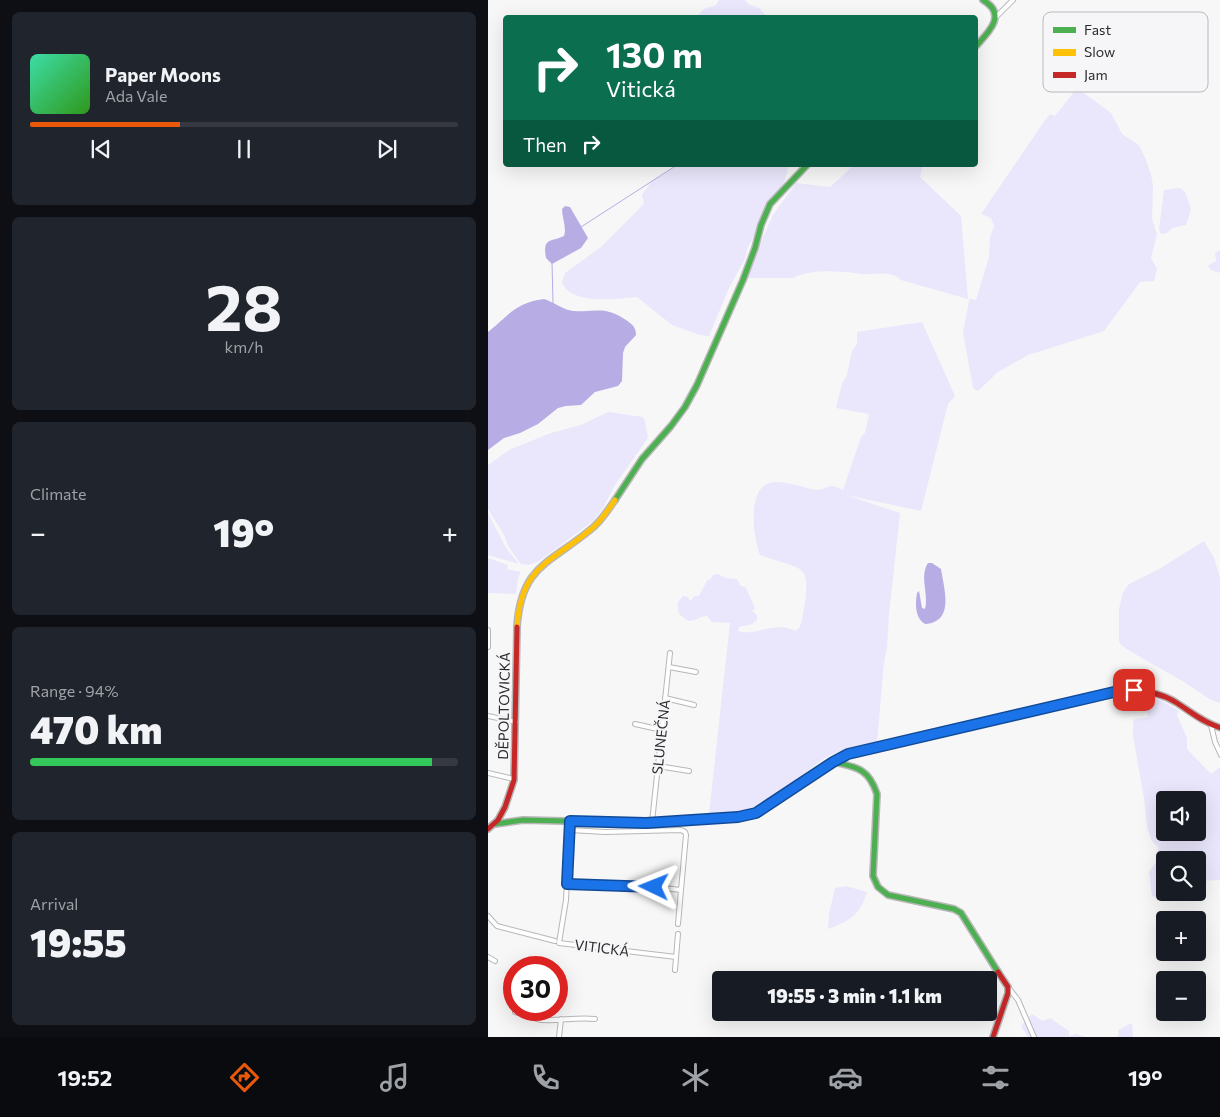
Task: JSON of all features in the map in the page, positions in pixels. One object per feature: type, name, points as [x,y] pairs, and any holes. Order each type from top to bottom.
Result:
[{"type":"street","points":[[978,44],[988,34],[996,16],[993,7],[984,0]]},
{"type":"street","points":[[996,16],[1013,0]]},
{"type":"street","name":"DĚPOLTOVICKÁ","points":[[488,829],[495,824],[504,808],[514,779],[516,634],[519,607],[526,584],[539,568],[592,530],[603,518],[642,460],[685,407],[697,385],[743,280],[755,248],[765,212],[805,167]]},
{"type":"street","points":[[488,630],[488,647]]},
{"type":"street","name":"SLUNEČNÁ","points":[[652,822],[670,653]]},
{"type":"street","points":[[668,667],[696,672]]},
{"type":"street","name":"DĚPOLTOVICKÁ","points":[[495,824],[523,820],[611,823],[738,817],[756,813],[848,754],[1114,692],[1134,690],[1154,692],[1168,697],[1211,725],[1220,728]]},
{"type":"street","points":[[665,698],[694,705]]},
{"type":"street","points":[[488,716],[516,722]]},
{"type":"street","points":[[635,724],[662,730]]},
{"type":"street","points":[[1211,725],[1220,755]]},
{"type":"street","points":[[833,762],[862,770],[869,775],[874,783],[877,794],[874,876],[876,884],[881,891],[888,896],[954,909],[961,913],[1018,1000],[1034,1037]]},
{"type":"street","points":[[658,766],[689,771]]},
{"type":"street","points":[[488,774],[514,779]]},
{"type":"street","name":"VITICKÁ","points":[[570,821],[567,884],[559,943],[676,957]]},
{"type":"street","points":[[570,830],[623,832],[681,830],[685,832],[678,924]]},
{"type":"street","points":[[567,884],[654,887],[681,890]]},
{"type":"street","points":[[488,916],[497,926],[555,941]]},
{"type":"street","points":[[675,970],[678,934]]},
{"type":"street","points":[[488,957],[495,960]]},
{"type":"street","points":[[993,1037],[1008,993],[1008,987]]},
{"type":"street","points":[[568,1019],[595,1019]]},
{"type":"street","points":[[559,1037],[560,1021]]},
{"type":"shaded area","points":[[719,0],[745,0],[748,4],[759,8],[765,15],[698,15],[704,9],[716,5]]},
{"type":"shaded area","points":[[1074,92],[1082,92],[1111,113],[1122,134],[1139,145],[1151,174],[1153,186],[1152,219],[1157,234],[1151,258],[1157,269],[1154,281],[1140,282],[1104,331],[1028,355],[998,372],[978,391],[973,388],[963,332],[969,301],[970,299],[976,300],[989,257],[990,237],[994,226],[991,218],[981,214],[1043,123],[1050,114],[1055,116]]},
{"type":"shaded area","points":[[675,167],[788,167],[785,180],[747,249],[745,259],[729,288],[709,336],[700,335],[672,325],[637,297],[585,298],[567,290],[562,283],[565,273],[601,247],[644,204],[642,195],[651,182]]},
{"type":"shaded area","points":[[852,167],[922,167],[920,177],[961,216],[968,299],[885,274],[823,271],[807,273],[793,278],[745,278],[773,215],[796,183],[830,187]]},
{"type":"shaded area","points":[[1180,188],[1185,192],[1191,209],[1186,225],[1172,228],[1167,233],[1161,234],[1159,229],[1164,190]]},
{"type":"shaded area","points":[[565,206],[570,207],[588,238],[581,248],[552,264],[546,258],[545,247],[549,241],[564,236],[562,209]]},
{"type":"shaded area","points":[[1220,250],[1220,273],[1211,270],[1208,266],[1216,261],[1215,253]]},
{"type":"shaded area","points":[[544,299],[573,311],[605,311],[618,315],[632,324],[636,335],[625,347],[623,353],[622,381],[618,386],[595,392],[581,405],[558,408],[538,424],[504,438],[488,450],[488,332],[519,307],[526,303]]},
{"type":"shaded area","points":[[922,322],[955,396],[948,404],[921,511],[846,495],[900,513],[877,742],[837,752],[825,758],[777,795],[759,805],[741,810],[709,814],[730,623],[712,622],[707,616],[688,621],[679,614],[677,604],[683,596],[688,597],[690,601],[695,596],[699,596],[708,579],[710,580],[713,575],[718,574],[725,578],[737,579],[740,585],[746,588],[754,606],[755,609],[752,611],[757,615],[757,620],[752,624],[739,627],[738,631],[751,632],[780,627],[795,631],[800,627],[806,597],[804,574],[793,566],[760,555],[755,536],[755,500],[759,491],[766,484],[776,482],[817,490],[832,486],[843,490],[861,437],[865,433],[869,414],[836,408],[842,384],[847,375],[852,351],[857,344],[857,332]]},
{"type":"shaded area","points":[[608,412],[643,417],[648,438],[615,485],[603,508],[593,521],[539,561],[529,565],[521,564],[508,546],[504,535],[488,509],[488,465],[509,450],[551,433],[581,425]]},
{"type":"shaded area","points":[[488,513],[506,548],[519,564],[488,555]]},
{"type":"shaded area","points":[[1204,541],[1214,558],[1220,578],[1220,703],[1211,700],[1128,650],[1119,641],[1119,609],[1123,592],[1129,584],[1159,569]]},
{"type":"shaded area","points":[[488,558],[508,565],[507,569],[521,572],[518,578],[516,594],[488,593]]},
{"type":"shaded area","points":[[928,563],[932,563],[941,569],[945,603],[941,617],[934,622],[925,624],[919,618],[916,602],[919,591],[922,608],[925,609],[924,574]]},
{"type":"shaded area","points":[[1152,698],[1162,701],[1179,711],[1177,715],[1187,738],[1187,749],[1211,774],[1221,766],[1220,880],[1206,881],[1206,851],[1158,851],[1158,847],[1152,841],[1147,827],[1133,736],[1133,722],[1135,719],[1148,717],[1146,703],[1148,699]]},
{"type":"shaded area","points":[[1156,862],[1155,897],[1152,896],[1149,872]]},
{"type":"shaded area","points":[[846,886],[867,892],[864,900],[853,916],[828,929],[829,914],[835,888]]},
{"type":"shaded area","points":[[1032,1014],[1043,1021],[1050,1018],[1069,1031],[1069,1036],[1076,1034],[1085,1037],[1028,1037],[1021,1026]]},
{"type":"shaded area","points":[[1132,1023],[1133,1037],[1117,1037],[1119,1034],[1118,1030]]},
{"type":"waterway","points":[[581,227],[674,167]]},
{"type":"waterway","points":[[552,262],[553,303]]},
{"type":"traffic: fast","points":[[978,44],[991,29],[995,17],[990,5],[983,0]]},
{"type":"traffic: fast","points":[[615,500],[642,459],[685,407],[697,385],[743,280],[770,204],[805,167]]},
{"type":"traffic: fast","points":[[495,824],[523,820],[646,823],[738,817],[756,813],[833,762],[848,755],[1101,695]]},
{"type":"traffic: fast","points":[[834,762],[861,770],[870,779],[877,794],[873,876],[878,887],[888,895],[954,909],[961,913],[998,972]]},
{"type":"traffic: slow","points":[[517,627],[524,591],[531,578],[540,568],[594,527],[615,500]]},
{"type":"traffic: jam","points":[[488,829],[498,820],[505,807],[514,780],[517,627]]},
{"type":"traffic: jam","points":[[1101,695],[1130,691],[1150,692],[1168,698],[1203,720],[1221,728]]},
{"type":"traffic: jam","points":[[993,1037],[1008,993],[1008,987],[998,972]]},
{"type":"route","points":[[654,887],[567,884],[570,821],[646,823],[738,817],[756,813],[848,754],[1114,692],[1134,690]]}]
